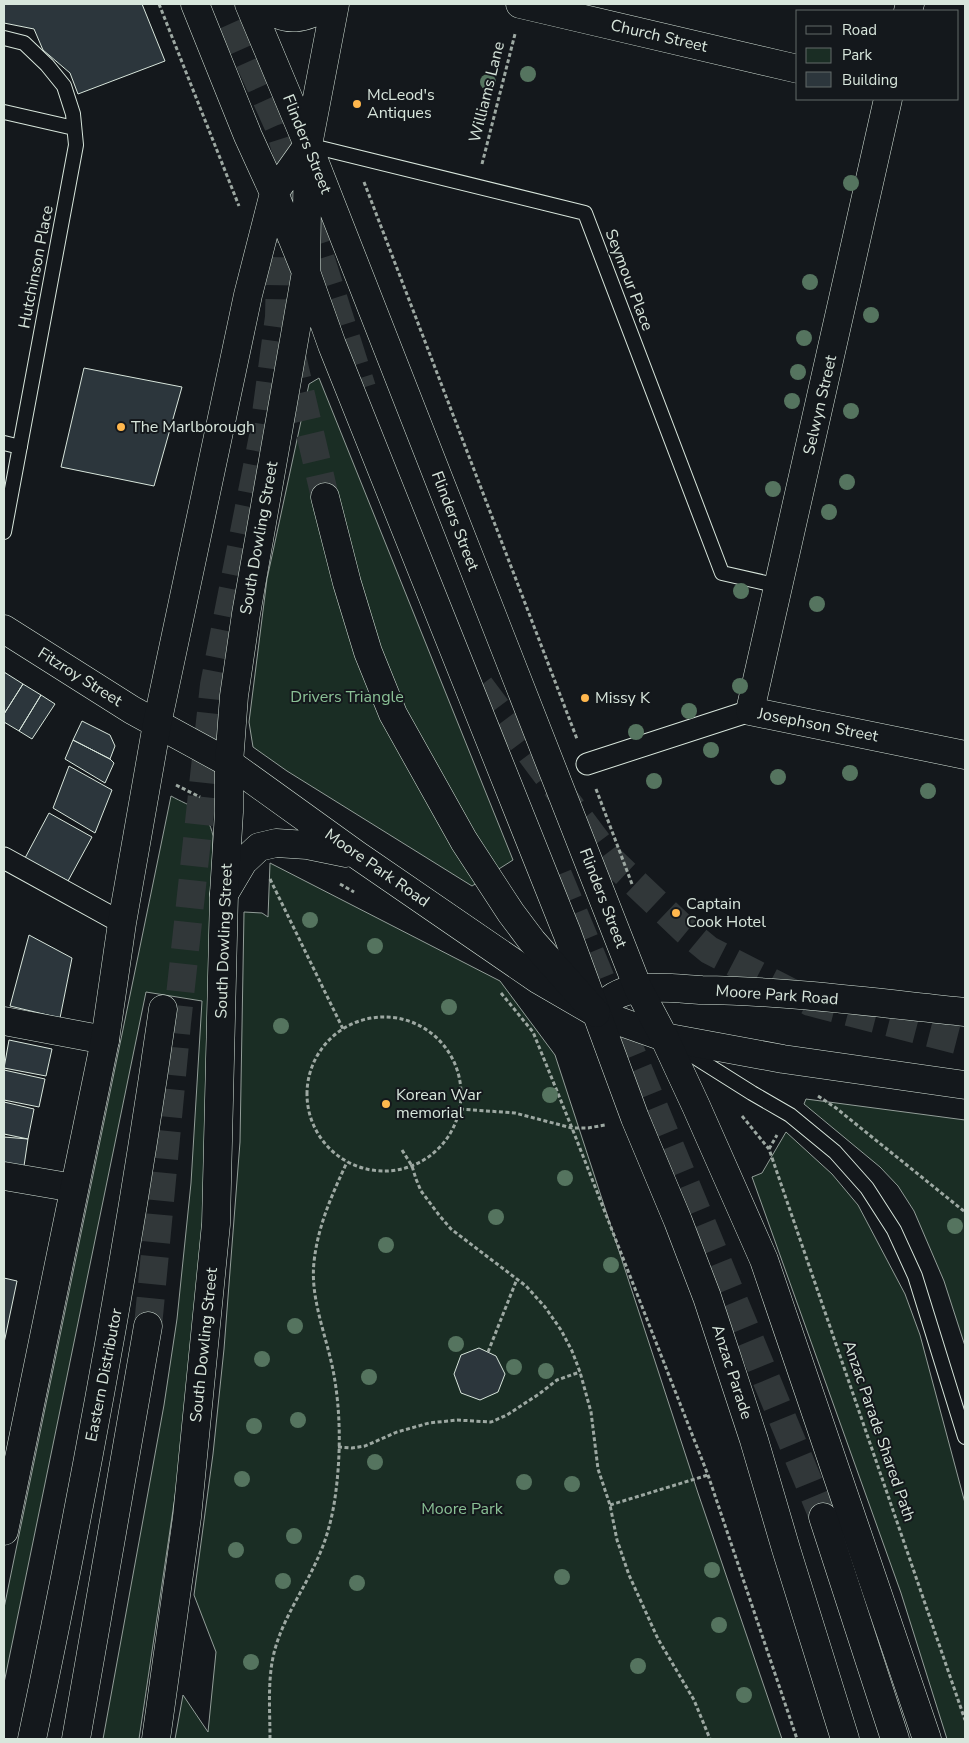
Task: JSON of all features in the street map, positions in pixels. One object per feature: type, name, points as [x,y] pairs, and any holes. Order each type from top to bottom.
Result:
[{"type":"main road","points":[[195,4],[248,136],[274,193],[306,272],[332,345],[563,924],[596,1013]]},
{"type":"main road","name":"Flinders Street","points":[[249,4],[308,145],[638,988],[664,1037]]},
{"type":"main road","points":[[263,4],[278,15],[293,18],[305,17],[316,13],[330,4]]},
{"type":"main road","name":"South Dowling Street","points":[[156,1739],[187,1517],[216,1224],[224,894],[229,812],[229,763],[234,696],[246,614],[306,272],[308,145],[335,4]]},
{"type":"main road","name":"Church Street","points":[[521,4],[796,69]]},
{"type":"main road","name":"Selwyn Street","points":[[750,711],[888,100]]},
{"type":"main road","name":"South Dowling Street","points":[[4,1531],[105,1040],[122,923],[157,724],[248,295],[274,193],[308,145]]},
{"type":"main road","points":[[325,497],[347,583],[368,652],[393,714],[464,841],[511,913],[532,941],[596,1013]]},
{"type":"main road","name":"Fitzroy Street","points":[[4,629],[157,724]]},
{"type":"main road","name":"Josephson Street","points":[[750,711],[965,755]]},
{"type":"main road","name":"Moore Park Road","points":[[157,724],[229,763],[357,855],[538,980],[596,1013],[664,1037],[783,1059],[965,1084]]},
{"type":"main road","points":[[224,894],[243,862],[259,847],[276,842],[307,845],[357,855]]},
{"type":"main road","name":"Moore Park Road","points":[[596,1013],[605,1002],[618,994],[638,988],[732,990],[965,1012]]},
{"type":"main road","name":"Eastern Distributor","points":[[32,1739],[54,1637],[114,1321],[146,1130],[163,1009]]},
{"type":"main road","name":"Anzac Parade","points":[[596,1013],[638,1127],[678,1221],[707,1298],[754,1440],[845,1739]]},
{"type":"main road","points":[[4,1020],[105,1040]]},
{"type":"main road","points":[[664,1037],[764,1260],[927,1739]]},
{"type":"main road","points":[[4,1176],[74,1188]]},
{"type":"main road","name":"Eastern Distributor","points":[[76,1739],[148,1326]]},
{"type":"main road","points":[[823,1517],[895,1739]]},
{"type":"street","name":"Josephson Street","points":[[587,764],[750,711]]},
{"type":"street","points":[[4,858],[122,923]]},
{"type":"lane","name":"Hutchinson Place","points":[[4,38],[24,43],[47,65],[64,86],[73,114],[76,145],[4,532]]},
{"type":"lane","points":[[4,112],[74,128]]},
{"type":"lane","name":"Seymour Place","points":[[308,145],[585,213],[722,573],[779,586]]},
{"type":"lane","points":[[4,443],[20,447]]},
{"type":"lane","points":[[664,1037],[790,1115],[834,1152],[867,1188],[894,1230],[915,1276],[965,1437]]},
{"type":"path","points":[[160,4],[240,208]]},
{"type":"path","name":"Williams Lane","points":[[476,186],[521,4]]},
{"type":"path","name":"Flinders Street","points":[[363,179],[633,885]]},
{"type":"path","points":[[174,784],[207,801]]},
{"type":"path","points":[[266,871],[343,1029]]},
{"type":"path","points":[[338,883],[361,897]]},
{"type":"path","points":[[498,990],[533,1032],[572,1128],[708,1475],[797,1739]]},
{"type":"path","points":[[392,1018],[417,1025],[437,1039],[452,1059],[460,1083],[460,1108],[451,1132],[434,1153],[412,1166],[391,1171],[368,1170],[347,1162],[329,1148],[315,1130],[307,1108],[307,1085],[313,1063],[326,1044],[343,1029],[367,1019],[392,1018]]},
{"type":"path","points":[[814,1093],[836,1108],[965,1212]]},
{"type":"path","points":[[460,1108],[515,1113],[572,1128],[588,1128]]},
{"type":"path","name":"Anzac Parade Shared Path","points":[[738,1111],[769,1150],[965,1720]]},
{"type":"path","points":[[769,1150],[777,1134]]},
{"type":"path","points":[[402,1150],[412,1166],[421,1191],[429,1203],[451,1229],[526,1286],[545,1307],[561,1330],[572,1351],[591,1412],[598,1469],[610,1505],[617,1540],[629,1576],[658,1639],[694,1700],[710,1739]]},
{"type":"path","points":[[270,1739],[269,1690],[275,1649],[286,1621],[318,1559],[328,1530],[335,1498],[339,1411],[319,1312],[314,1280],[314,1263],[324,1215],[347,1162]]},
{"type":"path","points":[[488,1352],[517,1279]]},
{"type":"path","points":[[338,1447],[352,1448],[365,1446],[397,1432],[429,1423],[457,1420],[491,1422],[540,1394],[557,1380],[580,1372]]},
{"type":"path","points":[[610,1505],[708,1475]]},
{"type":"green space","name":"Drivers Triangle","points":[[319,378],[513,860],[472,886],[287,771],[253,747],[249,722],[267,579],[309,384]]},
{"type":"green space","points":[[171,796],[198,810],[207,820],[213,836],[205,1183],[199,1275],[188,1409],[139,1739],[103,1739],[164,1405],[177,1319],[191,1183],[202,1001],[146,992],[4,1683],[4,1608]]},
{"type":"green space","name":"Moore Park","points":[[270,863],[500,981],[555,1055],[698,1493],[782,1739],[175,1739],[183,1695],[208,1732],[216,1652],[194,1595],[213,1454],[224,1349],[240,1142],[244,912],[262,913],[268,917]]},
{"type":"green space","points":[[806,1099],[965,1120],[965,1346],[944,1281],[914,1211],[898,1186],[880,1167],[804,1104]]},
{"type":"green space","points":[[786,1132],[832,1174],[858,1205],[905,1294],[920,1335],[965,1503],[965,1739],[947,1739],[901,1593],[752,1177],[762,1173]]},
{"type":"building","points":[[4,4],[142,4],[165,61],[78,94],[70,73],[43,50],[34,29],[4,23]]},
{"type":"building","name":"The Marlborough","points":[[84,368],[182,387],[154,486],[61,467]]},
{"type":"building","points":[[4,672],[23,684],[4,714]]},
{"type":"building","points":[[23,684],[41,695],[19,731],[4,722],[4,714]]},
{"type":"building","points":[[41,695],[55,704],[32,739],[19,731]]},
{"type":"building","points":[[82,721],[110,735],[115,746],[110,759],[73,740]]},
{"type":"building","points":[[73,740],[110,759],[114,763],[105,783],[65,759]]},
{"type":"building","points":[[69,766],[112,790],[95,833],[53,808]]},
{"type":"building","points":[[49,813],[92,837],[68,881],[25,858]]},
{"type":"building","points":[[29,935],[72,958],[60,1018],[10,1006]]},
{"type":"building","points":[[9,1040],[52,1049],[46,1076],[4,1068]]},
{"type":"building","points":[[4,1070],[45,1079],[39,1107],[4,1100]]},
{"type":"building","points":[[4,1102],[34,1109],[28,1139],[4,1134]]},
{"type":"building","points":[[4,1137],[28,1139],[24,1166],[4,1169]]},
{"type":"building","points":[[4,1278],[17,1281],[4,1343]]},
{"type":"building","points":[[479,1348],[496,1356],[505,1374],[498,1392],[480,1400],[461,1393],[454,1374],[461,1355]]},
{"type":"tunnel","points":[[232,23],[278,125],[362,388]]},
{"type":"tunnel","points":[[148,1326],[177,1023],[214,685],[263,436],[279,317],[281,232],[278,210]]},
{"type":"tunnel","points":[[291,352],[325,497]]},
{"type":"tunnel","points":[[480,686],[611,860],[686,931],[709,950],[810,1002],[965,1042]]},
{"type":"tunnel","points":[[558,875],[823,1517]]},
{"type":"place","name":"McLeod's Antiques","points":[[357,104]]},
{"type":"place","name":"The Marlborough","points":[[121,427]]},
{"type":"place","name":"Missy K","points":[[585,698]]},
{"type":"place","name":"Captain Cook Hotel","points":[[676,913]]},
{"type":"place","name":"Korean War memorial","points":[[386,1104]]}]
